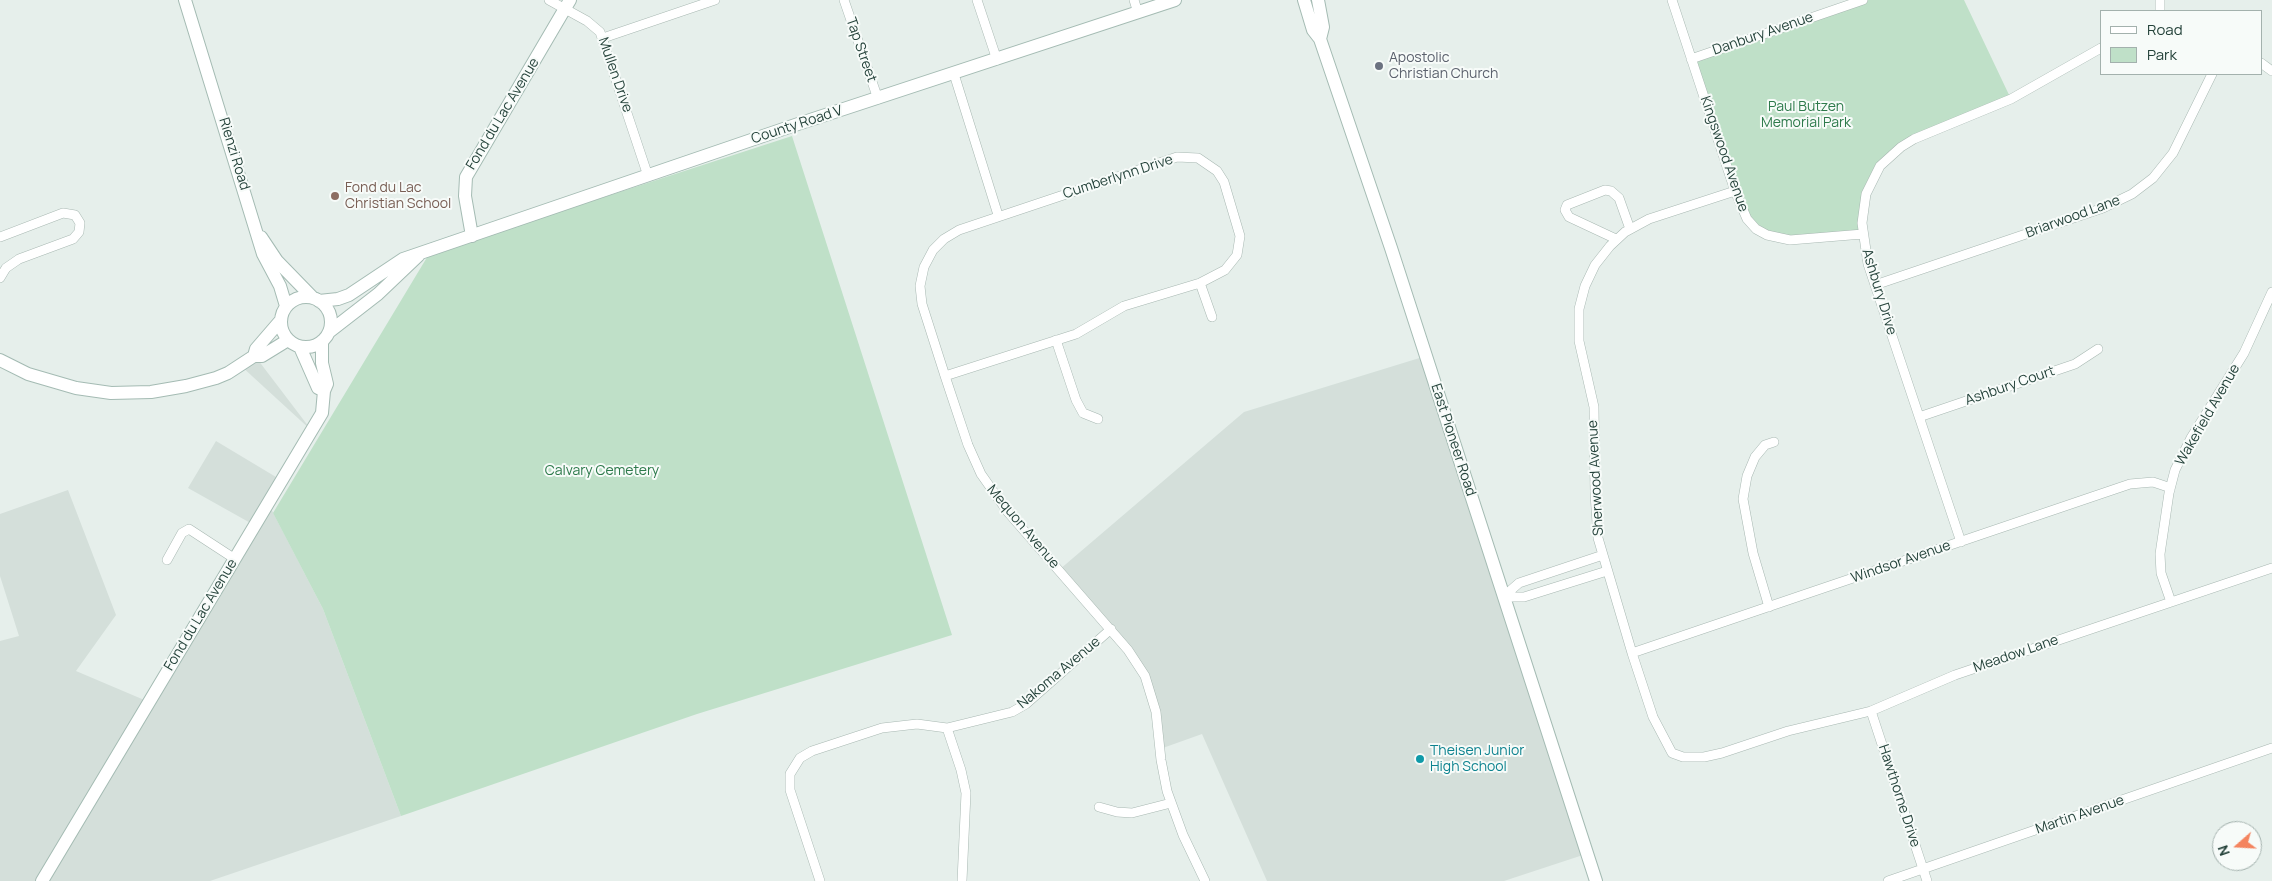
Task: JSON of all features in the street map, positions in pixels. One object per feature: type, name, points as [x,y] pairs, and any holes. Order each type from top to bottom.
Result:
[{"type":"main road","name":"Rienzi Road","points":[[184,0],[263,254],[280,286],[286,306]]},
{"type":"main road","name":"County Road V","points":[[420,254],[1175,0]]},
{"type":"main road","points":[[1304,0],[1313,30],[1320,39]]},
{"type":"main road","name":"East Pioneer Road","points":[[1318,0],[1323,27],[1320,39],[1394,256],[1596,881]]},
{"type":"main road","name":"Fond du Lac Avenue","points":[[472,236],[466,196],[466,177],[568,4]]},
{"type":"main road","points":[[258,233],[277,261],[328,312],[330,318],[325,336]]},
{"type":"main road","points":[[420,254],[378,294],[314,346],[300,347],[288,340],[281,327],[281,320],[286,306],[298,298],[316,300],[338,299],[349,295],[402,259],[420,254]]},
{"type":"main road","points":[[254,356],[256,348],[281,320]]},
{"type":"main road","name":"Fond du Lac Avenue","points":[[42,881],[322,413],[324,391],[327,384],[322,363],[325,336]]},
{"type":"main road","points":[[0,360],[28,374],[67,386],[93,391],[129,393],[160,391],[194,384],[228,373],[254,356],[262,356],[288,340]]},
{"type":"main road","points":[[300,347],[318,388],[324,391]]},
{"type":"street","name":"Mullen Drive","points":[[549,0],[568,4],[600,32],[648,176]]},
{"type":"street","points":[[603,38],[715,0]]},
{"type":"street","name":"Tap Street","points":[[844,0],[878,99]]},
{"type":"street","points":[[977,0],[997,60]]},
{"type":"street","points":[[1134,0],[1138,13]]},
{"type":"street","name":"Kingswood Avenue","points":[[1672,0],[1735,191],[1747,219],[1756,229],[1766,235],[1790,240],[1863,234]]},
{"type":"street","name":"Danbury Avenue","points":[[1692,59],[1863,0]]},
{"type":"street","name":"Ashbury Drive","points":[[1961,542],[1866,255],[1863,234],[1863,210],[1868,188],[1880,166],[1896,151],[1914,139],[2011,99],[2100,49]]},
{"type":"street","points":[[954,74],[998,215]]},
{"type":"street","name":"Briarwood Lane","points":[[1875,285],[2103,208],[2132,194],[2153,178],[2173,153],[2212,75]]},
{"type":"street","name":"Cumberlynn Drive","points":[[945,376],[1088,328],[1130,303],[1200,283],[1228,267],[1237,255],[1240,240],[1238,226],[1221,176],[1211,165],[1198,158],[1184,156],[998,215]]},
{"type":"street","points":[[1616,240],[1568,218],[1565,210],[1567,204],[1605,190],[1611,190],[1619,198],[1630,229]]},
{"type":"street","name":"Sherwood Avenue","points":[[1735,191],[1649,219],[1630,229],[1616,240],[1599,259],[1588,279],[1580,302],[1578,317],[1579,341],[1594,407],[1596,513],[1602,555],[1653,717],[1672,753],[1683,757],[1704,757],[1761,740]]},
{"type":"street","points":[[0,238],[63,213],[75,215],[80,223],[79,232],[73,239],[19,259],[6,268],[0,278]]},
{"type":"street","name":"Mequon Avenue","points":[[998,215],[948,236],[933,250],[924,267],[921,280],[921,300],[968,445],[987,484],[1007,511],[1111,629],[1135,659],[1150,687],[1156,712],[1161,760],[1171,803],[1204,881]]},
{"type":"street","points":[[1200,283],[1212,317]]},
{"type":"street","name":"Wakefield Avenue","points":[[2171,602],[2161,573],[2160,554],[2170,490],[2182,454],[2238,363],[2272,292]]},
{"type":"street","points":[[1056,340],[1076,400],[1083,412],[1098,419]]},
{"type":"street","name":"Ashbury Court","points":[[1919,417],[2075,364],[2098,349]]},
{"type":"street","points":[[1769,607],[1752,553],[1743,499],[1747,476],[1755,457],[1765,445],[1774,442]]},
{"type":"street","name":"Windsor Avenue","points":[[1632,653],[2135,483],[2156,482],[2168,487],[2170,490]]},
{"type":"street","points":[[167,560],[182,533],[189,529],[235,559]]},
{"type":"street","points":[[1503,597],[1519,583],[1602,555]]},
{"type":"street","name":"Meadow Lane","points":[[1761,740],[1788,731],[1871,712],[1956,675],[2272,568]]},
{"type":"street","points":[[1503,597],[1524,597],[1607,571]]},
{"type":"street","name":"Nakoma Avenue","points":[[947,728],[1007,714],[1020,708],[1111,629]]},
{"type":"street","name":"Hawthorne Drive","points":[[1871,712],[1927,881]]},
{"type":"street","points":[[820,881],[790,790],[790,774],[797,761],[812,751],[882,728],[917,724],[947,728],[961,770],[966,793],[962,881]]},
{"type":"street","name":"Martin Avenue","points":[[1888,881],[2272,748]]},
{"type":"street","points":[[1100,807],[1117,812],[1132,813],[1171,803]]},
{"type":"shaded area","points":[[255,356],[312,431],[240,365]]},
{"type":"shaded area","points":[[1426,356],[1586,854],[1504,881],[1267,881],[1202,734],[1160,749],[1152,693],[1139,665],[1059,570],[1244,412]]},
{"type":"shaded area","points":[[216,441],[281,480],[268,503],[323,609],[401,816],[210,881],[0,881],[0,641],[19,636],[0,576],[0,514],[68,490],[116,615],[76,671],[149,702],[254,525],[188,488]]},
{"type":"green space","name":"Paul Butzen Memorial Park","points":[[1863,0],[1964,0],[2011,99],[1909,142],[1874,177],[1863,234],[1773,237],[1747,219],[1691,59]]},
{"type":"green space","name":"Calvary Cemetery","points":[[792,136],[952,635],[697,714],[401,816],[323,609],[273,513],[429,254]]},
{"type":"place","name":"Apostolic Christian Church","points":[[1379,66]]},
{"type":"place","name":"Fond du Lac Christian School","points":[[335,196]]},
{"type":"place","name":"Theisen Junior High School","points":[[1420,759]]}]
